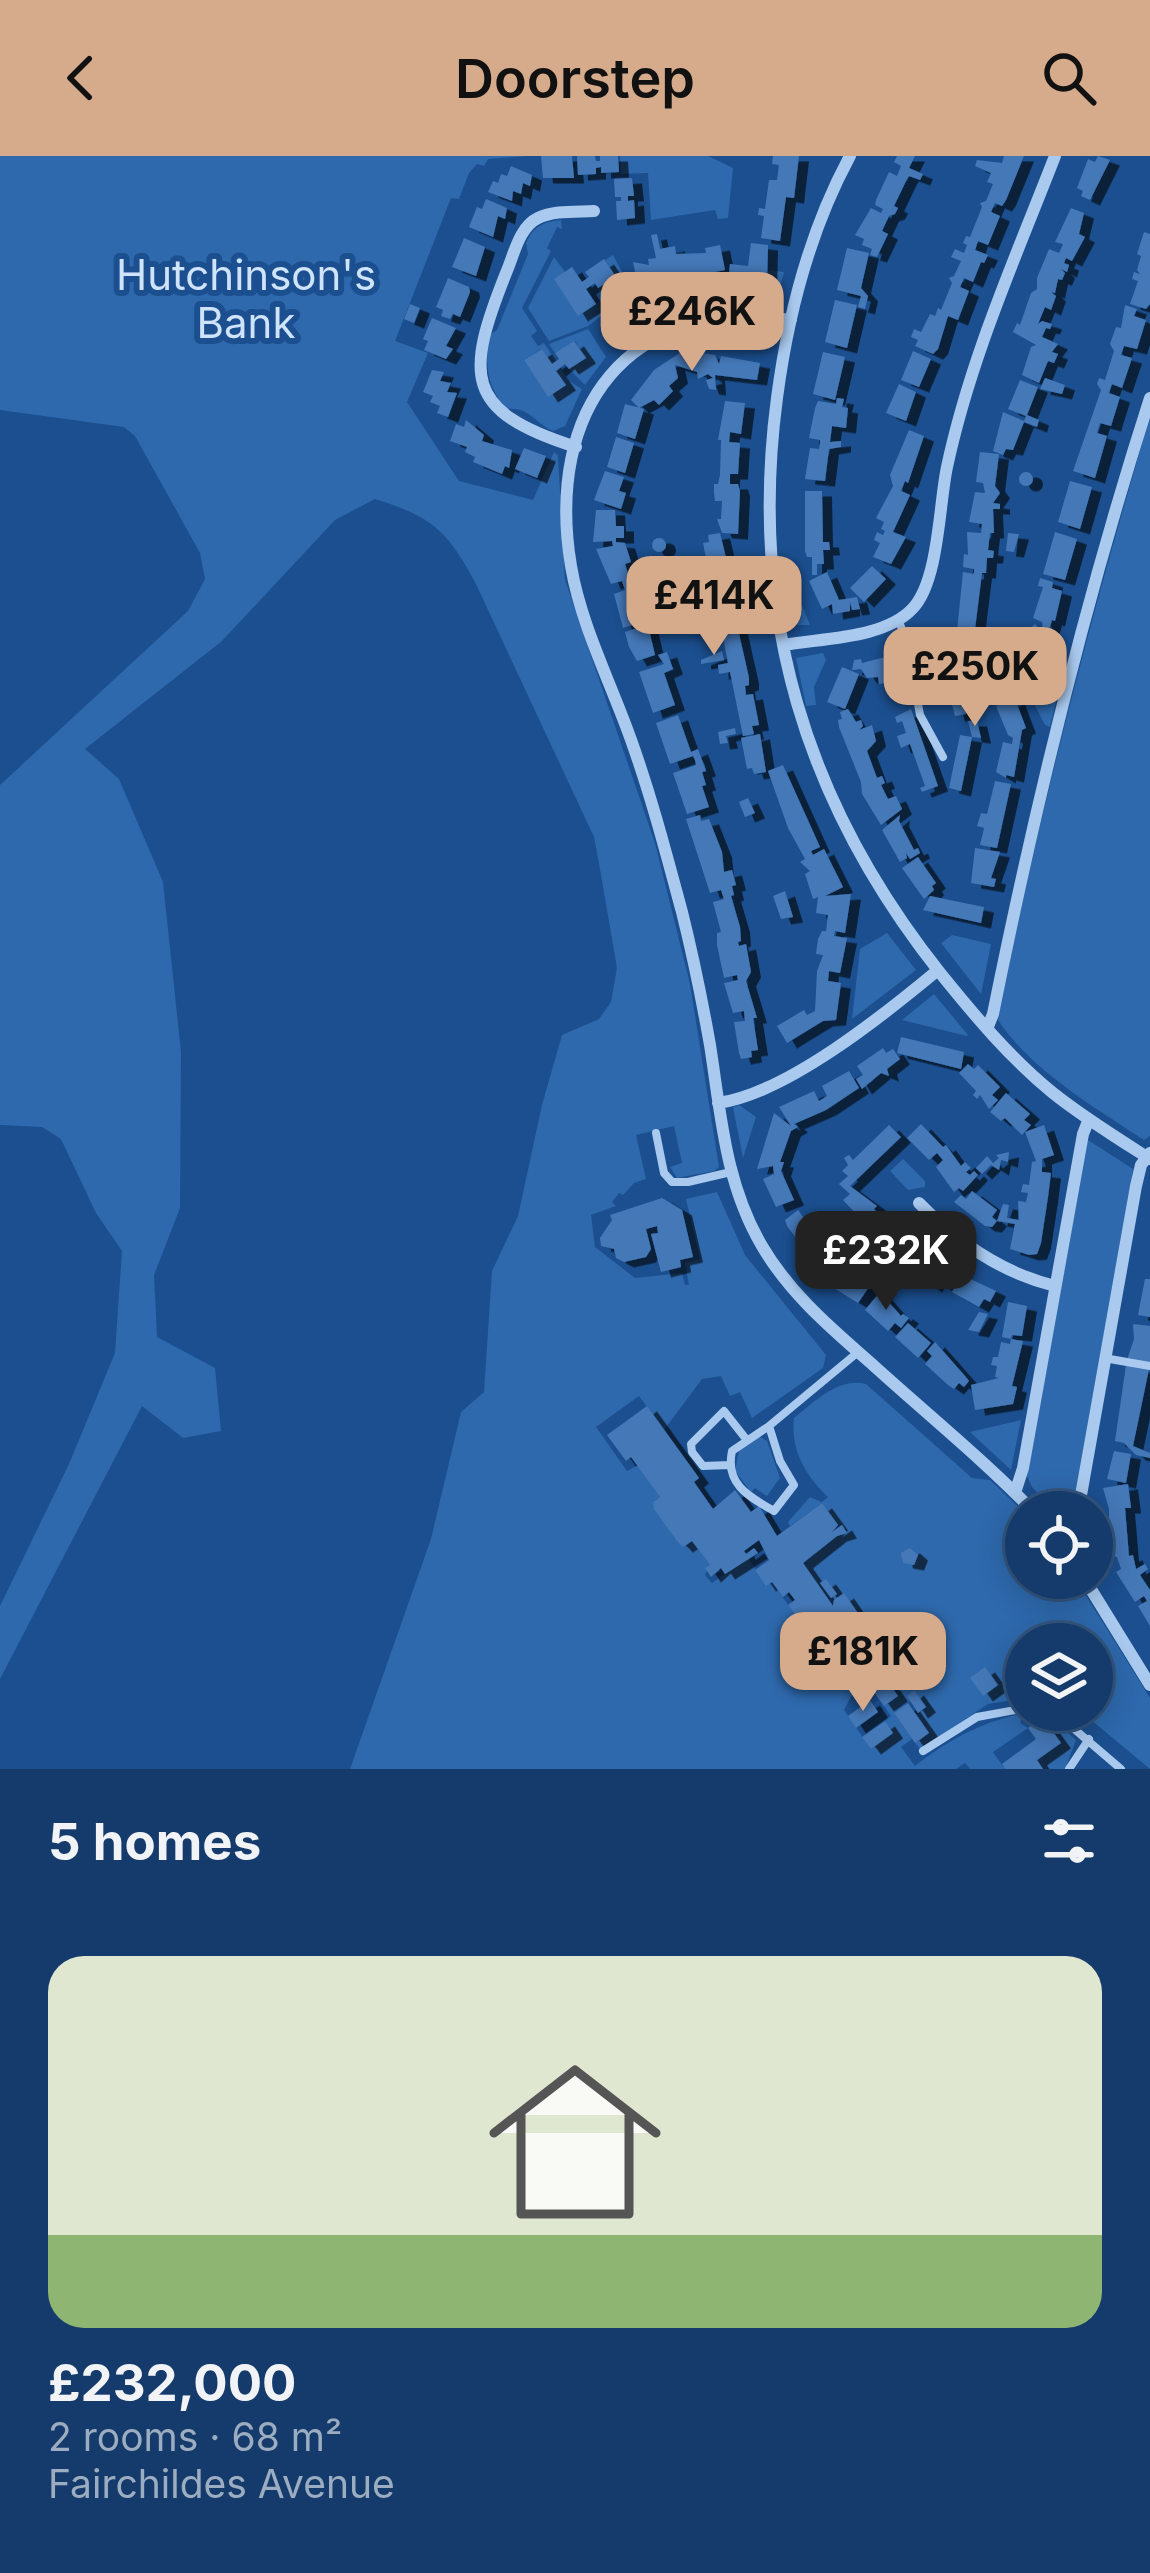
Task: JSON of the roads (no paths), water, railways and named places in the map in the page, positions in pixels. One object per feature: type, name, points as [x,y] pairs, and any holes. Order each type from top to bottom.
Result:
[{"type":"street","points":[[850,156],[814,235],[791,320],[775,413],[769,494],[783,645],[805,733],[878,890],[987,1029],[1034,1076],[1149,1157],[1138,1174],[1082,1491]]},
{"type":"street","points":[[783,645],[867,630],[898,620],[915,607],[924,590],[966,392],[996,301],[1055,156]]},
{"type":"street","points":[[576,447],[518,425],[500,412],[484,388],[479,350],[525,228],[546,215],[594,211]]},
{"type":"street","points":[[791,320],[739,315],[706,319],[669,331],[613,370],[596,393],[576,447],[567,497],[572,576],[664,847],[699,988],[731,1172],[745,1212],[773,1263],[810,1308],[1013,1491]]},
{"type":"street","points":[[987,1029],[1077,645],[1150,398]]},
{"type":"street","points":[[718,1103],[769,1084],[837,1046],[938,970]]},
{"type":"street","points":[[1016,1491],[1089,1119]]},
{"type":"street","points":[[920,1203],[951,1234],[979,1253],[1055,1286]]},
{"type":"street","points":[[1097,1599],[1150,1684]]},
{"type":"lane","points":[[614,318],[636,350]]},
{"type":"lane","points":[[898,620],[906,638],[920,715],[943,757]]},
{"type":"lane","points":[[656,1133],[664,1173],[672,1182],[731,1172]]},
{"type":"lane","points":[[769,1426],[794,1485],[777,1510],[739,1487],[730,1465],[733,1450],[858,1352]]},
{"type":"lane","points":[[1104,1358],[1150,1366]]},
{"type":"lane","points":[[730,1465],[703,1466],[691,1444],[724,1411],[746,1438]]},
{"type":"lane","points":[[923,1751],[977,1718],[1005,1712]]},
{"type":"lane","points":[[1079,1731],[1121,1769]]},
{"type":"lane","points":[[1069,1769],[1089,1739]]},
{"type":"park label","name":"Hutchinson's Bank","points":[[246,298]]}]
